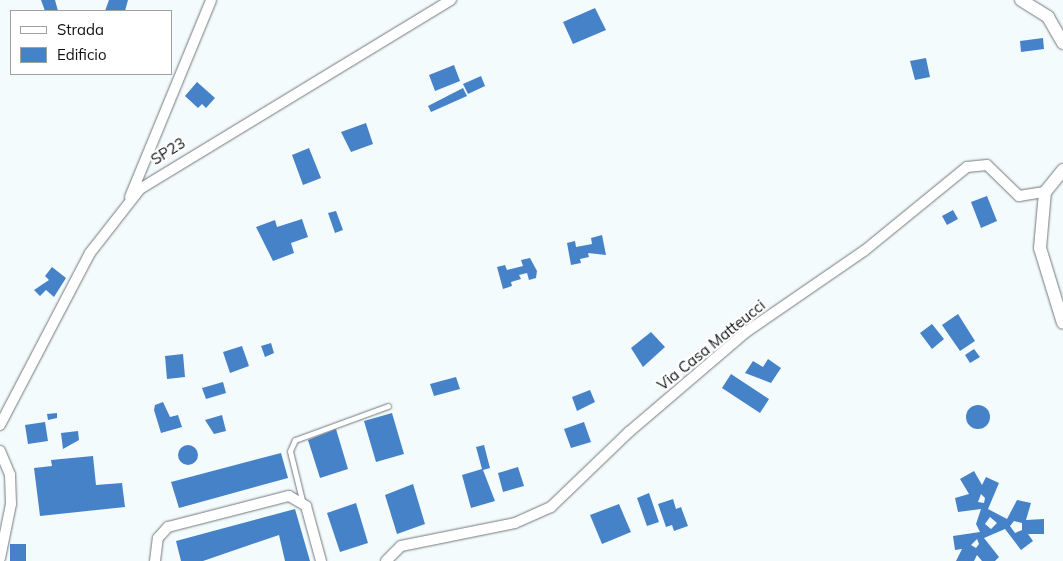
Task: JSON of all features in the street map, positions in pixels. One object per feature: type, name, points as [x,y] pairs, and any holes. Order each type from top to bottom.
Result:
[{"type":"street","points":[[127,202],[211,0]]},
{"type":"street","name":"SP23","points":[[0,425],[90,253],[127,202],[166,169],[451,0]]},
{"type":"street","points":[[1021,0],[1048,17],[1063,43]]},
{"type":"street","name":"Via Casa Matteucci","points":[[386,561],[401,546],[515,523],[551,507],[623,437],[746,332],[864,251],[967,167],[987,165],[1019,196],[1046,192]]},
{"type":"street","points":[[1063,170],[1046,192],[1040,253],[1063,323]]},
{"type":"street","points":[[0,451],[10,475],[11,504],[0,558]]},
{"type":"street","points":[[155,561],[158,538],[168,526],[281,496],[302,500],[322,561]]},
{"type":"lane","points":[[302,500],[290,451],[294,440],[388,406]]},
{"type":"building","points":[[41,0],[55,0],[58,10],[45,10]]},
{"type":"building","points":[[109,0],[128,0],[125,10],[105,10]]},
{"type":"building","points":[[595,8],[606,30],[573,44],[563,22]]},
{"type":"building","points":[[1043,38],[1044,49],[1021,52],[1020,41]]},
{"type":"building","points":[[926,58],[930,77],[915,80],[910,61]]},
{"type":"building","points":[[454,65],[460,81],[435,91],[429,75]]},
{"type":"building","points":[[481,76],[485,86],[468,94],[463,84]]},
{"type":"building","points":[[197,82],[215,98],[206,108],[202,104],[198,108],[185,96]]},
{"type":"building","points":[[463,88],[467,96],[431,112],[428,106]]},
{"type":"building","points":[[366,123],[373,144],[351,152],[341,132]]},
{"type":"building","points":[[309,148],[321,178],[303,185],[292,155]]},
{"type":"building","points":[[987,196],[997,221],[981,228],[971,202]]},
{"type":"building","points":[[953,210],[958,219],[947,225],[942,216]]},
{"type":"building","points":[[336,211],[343,230],[335,233],[328,213]]},
{"type":"building","points":[[302,219],[308,237],[291,243],[294,253],[273,261],[256,227],[275,220],[277,227]]},
{"type":"building","points":[[602,235],[606,255],[588,253],[589,257],[580,259],[581,263],[571,265],[567,243],[575,241],[576,247],[592,244],[591,238]]},
{"type":"building","points":[[530,258],[537,271],[536,278],[529,280],[527,273],[519,275],[521,279],[511,282],[512,286],[503,289],[497,267],[505,265],[507,270],[523,266],[521,260]]},
{"type":"building","points":[[52,267],[66,278],[54,297],[46,290],[40,296],[34,290],[49,280],[45,276]]},
{"type":"building","points":[[958,314],[975,341],[960,351],[942,325]]},
{"type":"building","points":[[932,324],[944,339],[932,349],[920,333]]},
{"type":"building","points":[[651,332],[665,347],[643,367],[631,348]]},
{"type":"building","points":[[271,343],[274,353],[265,357],[261,346]]},
{"type":"building","points":[[242,346],[249,366],[230,373],[223,352]]},
{"type":"building","points":[[974,349],[980,357],[970,363],[965,355]]},
{"type":"building","points":[[183,354],[185,377],[167,379],[165,356]]},
{"type":"building","points":[[768,359],[781,368],[771,383],[745,373],[753,361],[763,367]]},
{"type":"building","points":[[731,374],[769,399],[760,413],[722,388]]},
{"type":"building","points":[[456,377],[460,389],[434,396],[430,384]]},
{"type":"building","points":[[223,382],[226,393],[206,399],[202,388]]},
{"type":"building","points":[[590,390],[595,402],[577,411],[572,397]]},
{"type":"building","points":[[163,402],[170,417],[178,415],[182,427],[161,433],[154,410],[155,405]]},
{"type":"building","points":[[978,405],[983,406],[989,412],[989,422],[983,428],[978,429],[973,428],[967,422],[966,417],[967,412],[973,406]]},
{"type":"building","points":[[57,413],[57,418],[48,420],[47,414]]},
{"type":"building","points":[[392,413],[404,454],[376,462],[364,421]]},
{"type":"building","points":[[222,415],[226,431],[214,434],[205,420]]},
{"type":"building","points":[[45,422],[48,441],[28,444],[25,425]]},
{"type":"building","points":[[584,422],[591,442],[571,448],[564,429]]},
{"type":"building","points":[[336,429],[348,469],[320,478],[308,440]]},
{"type":"building","points":[[78,431],[79,440],[63,449],[61,433]]},
{"type":"building","points":[[188,445],[195,448],[198,455],[195,462],[188,465],[181,462],[178,455],[181,448]]},
{"type":"building","points":[[484,445],[490,468],[483,470],[495,501],[471,508],[462,475],[482,469],[476,447]]},
{"type":"building","points":[[281,453],[288,478],[179,508],[171,482]]},
{"type":"building","points":[[93,456],[96,485],[122,483],[125,507],[40,516],[34,468],[52,466],[51,460]]},
{"type":"building","points":[[518,467],[524,486],[503,492],[498,473]]},
{"type":"building","points":[[974,471],[982,485],[986,477],[999,483],[988,509],[1007,519],[1017,500],[1031,503],[1026,520],[1044,519],[1044,534],[1028,534],[1033,541],[1021,550],[1005,529],[984,538],[999,557],[995,561],[982,561],[977,555],[974,561],[956,561],[962,549],[955,550],[953,536],[980,532],[976,524],[981,509],[958,512],[955,498],[969,494],[960,479]],"holes":[[[981,494],[985,498],[984,503],[978,502]],[[990,517],[997,523],[991,529],[985,524]],[[1014,521],[1022,523],[1022,530],[1015,533],[1010,526]],[[977,539],[979,544],[976,548],[971,545]]]},
{"type":"building","points":[[413,484],[425,524],[397,534],[385,495]]},
{"type":"building","points":[[649,493],[659,522],[647,526],[637,498]]},
{"type":"building","points":[[673,499],[676,509],[681,507],[688,526],[674,531],[672,525],[666,527],[658,504]]},
{"type":"building","points":[[356,503],[368,543],[340,552],[327,513]]},
{"type":"building","points":[[619,504],[631,532],[602,544],[590,515]]},
{"type":"building","points":[[295,509],[310,561],[285,561],[279,535],[203,561],[181,561],[176,541]]},
{"type":"building","points":[[10,544],[26,544],[26,561],[10,561]]}]
